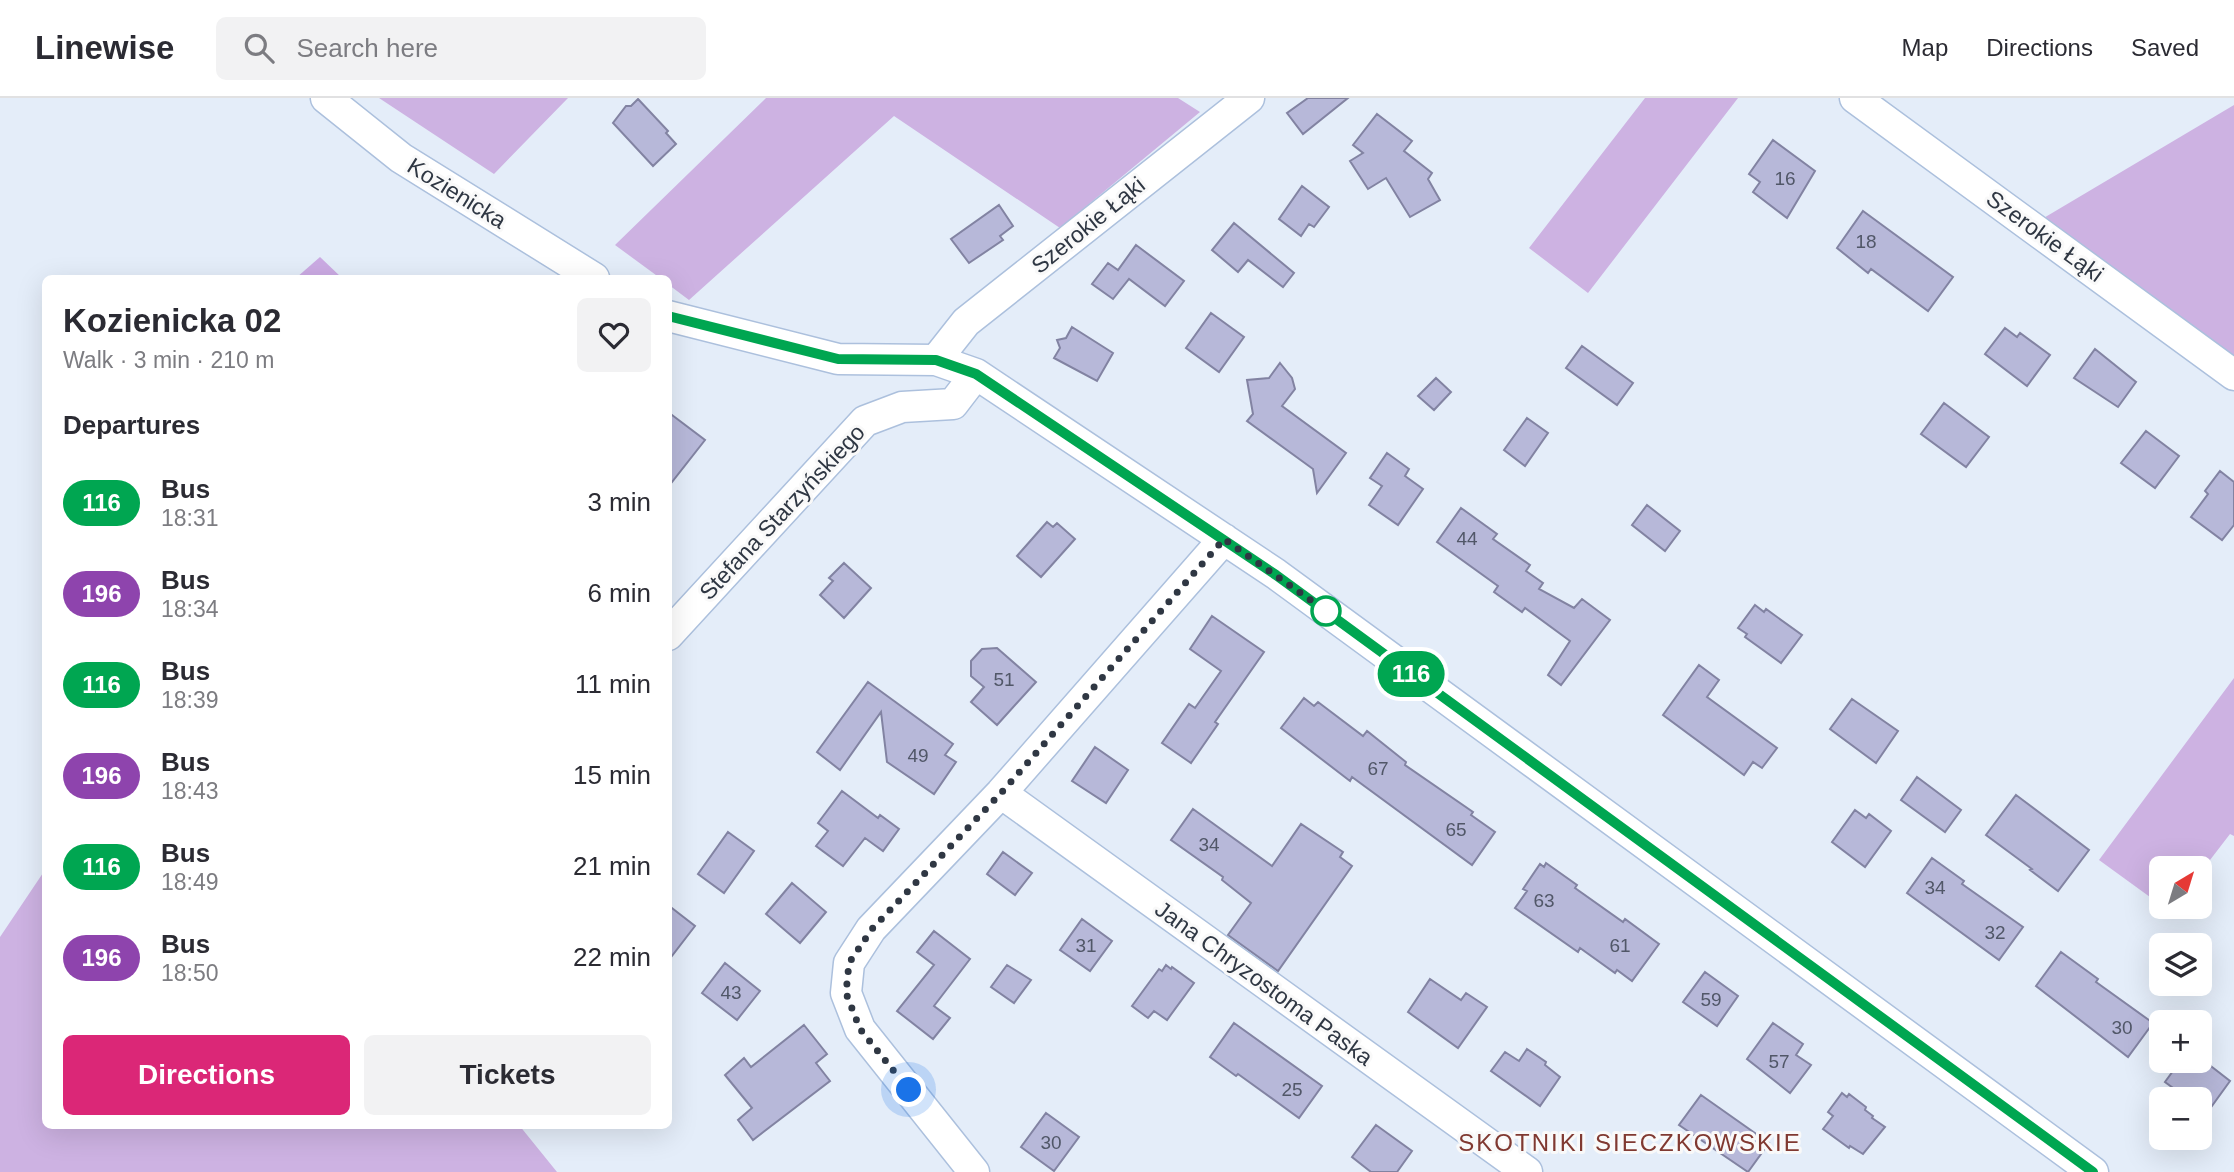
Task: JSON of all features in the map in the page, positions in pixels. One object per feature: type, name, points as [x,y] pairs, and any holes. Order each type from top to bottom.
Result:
[{"type":"street","name":"Kozienicka","points":[[326,98],[401,158],[589,275]]},
{"type":"street","name":"Szerokie Łąki","points":[[936,360],[966,322],[1248,98]]},
{"type":"street","name":"Szerokie Łąki","points":[[1855,98],[2234,375]]},
{"type":"street","points":[[672,318],[838,359],[936,360],[976,374],[1286,582],[2093,1172]]},
{"type":"street","name":"Stefana Starzyńskiego","points":[[672,631],[865,421],[902,407],[953,404],[976,374]]},
{"type":"street","points":[[974,1172],[860,1029],[846,993],[849,963],[872,929],[1001,793],[1224,539]]},
{"type":"street","name":"Jana Chryzostoma Paska","points":[[1001,793],[1527,1172]]},
{"type":"shaded area","points":[[379,98],[568,98],[494,174]]},
{"type":"shaded area","points":[[766,98],[1178,98],[1200,112],[1060,228],[894,116],[689,300],[672,287],[672,275],[656,275],[615,245]]},
{"type":"shaded area","points":[[1645,98],[1738,98],[1588,293],[1529,248]]},
{"type":"shaded area","points":[[2234,105],[2234,360],[2042,219]]},
{"type":"shaded area","points":[[320,257],[339,275],[299,275]]},
{"type":"shaded area","points":[[2234,678],[2234,836],[2230,834],[2212,857],[2149,856],[2149,896],[2099,860]]},
{"type":"shaded area","points":[[42,874],[42,1129],[522,1129],[557,1172],[0,1172],[0,937]]},
{"type":"building","points":[[1308,98],[1348,98],[1303,134],[1287,113]]},
{"type":"building","points":[[638,99],[668,131],[666,133],[676,144],[653,166],[613,123],[626,106],[631,106]]},
{"type":"building","points":[[1377,114],[1412,141],[1404,151],[1432,173],[1428,179],[1440,200],[1410,217],[1386,178],[1368,189],[1350,161],[1363,153],[1353,145]]},
{"type":"building","points":[[1773,140],[1815,171],[1787,218],[1753,192],[1760,182],[1749,174]]},
{"type":"building","points":[[1302,186],[1329,207],[1314,227],[1309,224],[1301,236],[1279,219]]},
{"type":"building","points":[[999,205],[1013,226],[1000,236],[1003,240],[969,263],[951,239]]},
{"type":"building","points":[[1863,211],[1953,277],[1928,311],[1871,269],[1868,273],[1837,248]]},
{"type":"building","points":[[1234,223],[1294,273],[1283,287],[1248,260],[1238,272],[1212,250]]},
{"type":"building","points":[[1136,245],[1184,281],[1165,306],[1129,279],[1113,299],[1092,284],[1108,263],[1118,270]]},
{"type":"building","points":[[1211,313],[1244,337],[1219,372],[1186,348]]},
{"type":"building","points":[[1072,327],[1113,353],[1097,381],[1054,358],[1060,348],[1057,340],[1066,338]]},
{"type":"building","points":[[2005,328],[2017,337],[2020,333],[2050,355],[2027,386],[1985,354]]},
{"type":"building","points":[[1582,346],[1633,383],[1617,405],[1566,368]]},
{"type":"building","points":[[2095,349],[2136,382],[2118,407],[2074,378]]},
{"type":"building","points":[[1280,363],[1292,378],[1295,389],[1282,406],[1346,453],[1317,493],[1313,469],[1247,421],[1253,414],[1247,380],[1269,378]]},
{"type":"building","points":[[1436,378],[1451,392],[1434,410],[1418,396]]},
{"type":"building","points":[[1944,403],[1989,437],[1966,467],[1921,434]]},
{"type":"building","points":[[672,415],[705,440],[672,482]]},
{"type":"building","points":[[1527,418],[1548,433],[1525,466],[1504,450]]},
{"type":"building","points":[[2146,431],[2179,456],[2155,488],[2121,463]]},
{"type":"building","points":[[1387,453],[1409,469],[1405,476],[1423,489],[1398,525],[1369,505],[1382,486],[1370,478]]},
{"type":"building","points":[[2220,471],[2234,482],[2234,525],[2222,540],[2191,517],[2208,494],[2205,491]]},
{"type":"building","points":[[1647,505],[1680,531],[1665,551],[1632,525]]},
{"type":"building","points":[[1461,508],[1497,534],[1493,539],[1530,565],[1526,571],[1543,583],[1539,589],[1574,608],[1582,599],[1610,620],[1561,685],[1548,675],[1570,641],[1525,608],[1522,612],[1494,592],[1498,586],[1437,542]]},
{"type":"building","points":[[1047,522],[1053,527],[1057,523],[1075,539],[1041,577],[1017,556]]},
{"type":"building","points":[[844,563],[871,588],[844,618],[820,595],[833,581],[829,578]]},
{"type":"building","points":[[1755,605],[1764,612],[1766,609],[1802,635],[1781,663],[1745,637],[1747,634],[1738,628]]},
{"type":"building","points":[[1212,616],[1264,652],[1215,722],[1218,724],[1191,763],[1162,743],[1189,704],[1195,708],[1221,671],[1190,649]]},
{"type":"building","points":[[997,648],[1036,682],[997,725],[971,702],[984,687],[971,676],[971,661],[982,649]]},
{"type":"building","points":[[1699,665],[1719,680],[1707,697],[1777,748],[1762,768],[1753,762],[1744,775],[1663,715]]},
{"type":"building","points":[[868,682],[953,744],[945,755],[956,762],[934,794],[887,762],[881,712],[840,770],[817,752]]},
{"type":"building","points":[[1304,698],[1314,706],[1318,702],[1363,736],[1367,731],[1406,762],[1405,765],[1473,812],[1471,815],[1495,832],[1472,865],[1352,777],[1350,781],[1281,728]]},
{"type":"building","points":[[1852,699],[1898,731],[1876,763],[1830,729]]},
{"type":"building","points":[[1095,747],[1128,770],[1106,803],[1072,781]]},
{"type":"building","points":[[1917,777],[1961,810],[1945,832],[1901,800]]},
{"type":"building","points":[[842,791],[878,818],[880,815],[899,829],[883,851],[865,838],[843,866],[816,846],[828,831],[818,823]]},
{"type":"building","points":[[2016,795],[2089,850],[2058,891],[1986,835]]},
{"type":"building","points":[[1193,809],[1272,866],[1301,824],[1343,852],[1340,857],[1352,866],[1278,971],[1228,935],[1251,903],[1222,880],[1223,877],[1171,840]]},
{"type":"building","points":[[1855,810],[1866,818],[1869,814],[1891,831],[1865,867],[1832,842]]},
{"type":"building","points":[[728,832],[754,851],[724,893],[698,874]]},
{"type":"building","points":[[1003,852],[1032,873],[1015,895],[987,874]]},
{"type":"building","points":[[1932,858],[1964,881],[1962,884],[2023,927],[1999,960],[1907,893]]},
{"type":"building","points":[[1546,863],[1577,885],[1575,888],[1659,944],[1632,981],[1617,970],[1615,973],[1580,948],[1578,952],[1515,908],[1527,891],[1523,889],[1540,864],[1544,867]]},
{"type":"building","points":[[792,883],[826,912],[800,943],[766,914]]},
{"type":"building","points":[[672,908],[695,926],[672,956]]},
{"type":"building","points":[[1082,919],[1112,941],[1090,971],[1060,950]]},
{"type":"building","points":[[934,931],[970,959],[934,1006],[950,1018],[933,1039],[897,1011],[934,965],[917,952]]},
{"type":"building","points":[[2061,952],[2098,979],[2096,982],[2149,1020],[2149,1028],[2128,1057],[2036,986]]},
{"type":"building","points":[[725,963],[760,991],[737,1020],[702,993]]},
{"type":"building","points":[[1007,965],[1031,980],[1014,1003],[991,987]]},
{"type":"building","points":[[1166,965],[1194,983],[1167,1020],[1154,1011],[1148,1018],[1132,1006],[1159,969],[1162,971]]},
{"type":"building","points":[[1705,972],[1738,996],[1717,1026],[1683,1002]]},
{"type":"building","points":[[1430,979],[1461,1000],[1466,993],[1487,1007],[1458,1048],[1408,1012]]},
{"type":"building","points":[[1234,1023],[1322,1086],[1299,1118],[1210,1057]]},
{"type":"building","points":[[1773,1023],[1803,1044],[1796,1055],[1811,1065],[1790,1093],[1747,1059]]},
{"type":"building","points":[[804,1025],[827,1054],[816,1063],[830,1081],[753,1140],[738,1120],[752,1108],[725,1075],[744,1058],[751,1067]]},
{"type":"building","points":[[1527,1049],[1546,1062],[1545,1065],[1560,1077],[1540,1106],[1491,1071],[1505,1052],[1519,1061]]},
{"type":"building","points":[[2212,1067],[2230,1081],[2212,1106],[2212,1087],[2172,1087],[2165,1082],[2172,1073],[2212,1073]]},
{"type":"building","points":[[1842,1093],[1847,1097],[1849,1094],[1866,1107],[1865,1110],[1872,1118],[1885,1127],[1863,1154],[1850,1146],[1849,1148],[1823,1129],[1833,1116],[1828,1112]]},
{"type":"building","points":[[1701,1095],[1769,1143],[1748,1172],[1679,1125]]},
{"type":"building","points":[[1046,1113],[1079,1137],[1054,1171],[1021,1147]]},
{"type":"building","points":[[1376,1125],[1412,1151],[1397,1172],[1371,1172],[1352,1157]]},
{"type":"bus line","name":"116","points":[[672,317],[838,359],[936,360],[976,374],[1276,575],[2093,1172]]},
{"type":"district","name":"SKOTNIKI SIECZKOWSKIE","points":[[1630,1143]]},
{"type":"route","points":[[909,1090],[860,1029],[846,993],[849,963],[872,929],[1001,793],[1224,539],[1326,611]]}]
